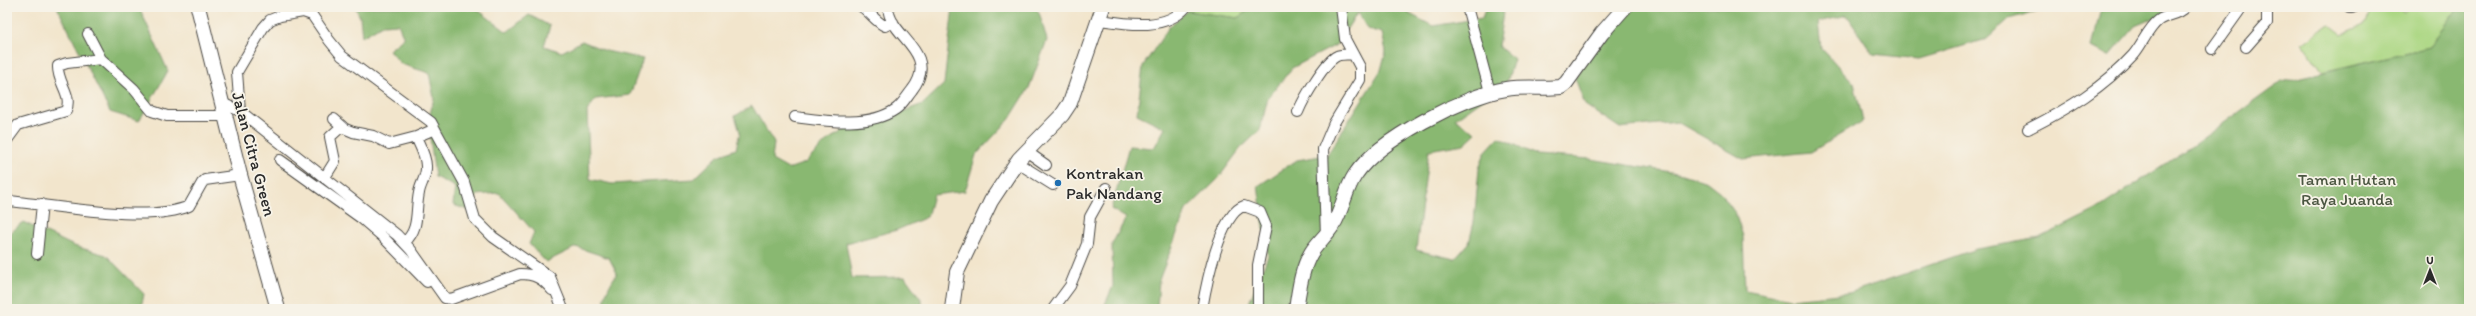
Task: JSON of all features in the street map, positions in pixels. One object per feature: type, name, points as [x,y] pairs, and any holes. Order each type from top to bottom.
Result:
[{"type":"street","name":"Jalan Citra Green","points":[[198,7],[240,175],[278,309]]},
{"type":"street","points":[[862,7],[871,13],[879,23],[885,26],[893,22]]},
{"type":"street","points":[[795,117],[832,122],[885,116],[898,108],[917,83],[920,66],[916,51],[893,22],[888,7]]},
{"type":"street","points":[[952,309],[957,272],[991,201],[1016,162],[1062,115],[1070,103],[1101,14],[1129,24],[1154,23],[1171,18],[1186,7]]},
{"type":"street","points":[[1326,236],[1323,150],[1334,123],[1360,80],[1360,67],[1345,39],[1341,7]]},
{"type":"street","points":[[1467,7],[1490,92]]},
{"type":"street","points":[[1296,309],[1306,264],[1311,253],[1326,236],[1334,223],[1344,196],[1356,174],[1370,158],[1388,142],[1406,131],[1490,92],[1508,88],[1561,87],[1566,83],[1602,33],[1625,7]]},
{"type":"street","points":[[2028,129],[2077,104],[2100,87],[2133,55],[2159,20],[2177,14],[2186,7]]},
{"type":"street","points":[[2212,49],[2242,7]]},
{"type":"street","points":[[2246,47],[2267,23],[2267,7]]},
{"type":"street","points":[[240,111],[236,72],[257,37],[270,20],[306,10],[314,17],[329,40],[342,56],[360,71],[426,117],[435,129],[464,182],[475,219],[493,237],[546,272],[555,284],[562,306]]},
{"type":"street","points":[[88,34],[101,59],[134,89],[152,111],[167,116],[223,109],[240,111],[325,177],[404,242],[440,293],[448,300],[510,276],[530,274],[544,280],[562,306]]},
{"type":"street","points":[[1298,112],[1305,97],[1336,56],[1352,54]]},
{"type":"street","points":[[7,140],[18,125],[66,111],[68,105],[66,90],[57,76],[58,66],[67,63],[101,59]]},
{"type":"street","points":[[334,119],[343,127],[353,132],[373,136],[389,144],[416,137],[435,129]]},
{"type":"street","points":[[325,177],[335,161],[330,137],[343,127]]},
{"type":"street","points":[[404,242],[414,232],[418,194],[426,170],[425,157],[416,137]]},
{"type":"street","points":[[1026,151],[1046,165]]},
{"type":"street","points":[[280,160],[362,218],[384,237],[425,280],[448,309]]},
{"type":"street","points":[[1016,162],[1053,185]]},
{"type":"street","points":[[8,201],[125,214],[181,209],[189,206],[205,180],[240,175]]},
{"type":"street","points":[[1053,309],[1070,286],[1087,244],[1090,217],[1106,188]]},
{"type":"street","points":[[37,254],[42,204]]},
{"type":"street","points":[[1202,309],[1216,250],[1233,212],[1244,206],[1260,212],[1266,226],[1258,265],[1258,309]]},
{"type":"green space","points":[[57,7],[139,7],[168,71],[139,121],[110,112]]},
{"type":"green space","points":[[355,7],[474,7],[507,32],[529,15],[550,26],[544,46],[562,52],[582,41],[606,51],[643,59],[630,95],[596,99],[587,111],[590,179],[612,184],[694,179],[718,156],[736,149],[740,132],[735,116],[752,106],[774,143],[772,160],[788,169],[805,163],[827,141],[858,121],[896,114],[923,104],[944,84],[953,7],[1034,7],[1039,12],[1047,40],[1029,88],[1009,120],[976,155],[965,191],[933,195],[927,217],[897,230],[846,243],[852,278],[905,277],[921,299],[924,309],[605,309],[604,304],[606,295],[617,273],[609,258],[576,247],[546,262],[529,244],[534,232],[499,193],[477,195],[472,211],[453,205],[455,187],[435,177],[428,122],[434,98],[429,73],[401,64],[389,50],[404,38],[398,24],[382,25],[362,37],[360,17]]},
{"type":"green space","points":[[1188,7],[1252,7],[1238,18],[1187,11]]},
{"type":"green space","name":"Taman Hutan Raya Juanda","points":[[1252,7],[1411,7],[1408,13],[1433,26],[1482,18],[1486,7],[1504,7],[1498,46],[1514,59],[1507,82],[1455,119],[1476,133],[1464,144],[1429,150],[1416,250],[1455,259],[1469,243],[1474,222],[1479,169],[1485,152],[1499,137],[1536,155],[1591,159],[1683,174],[1707,182],[1720,192],[1735,213],[1743,236],[1745,290],[1791,299],[1849,293],[1976,249],[2040,238],[2096,210],[2185,151],[2281,82],[2429,47],[2458,8],[2469,7],[2469,309],[1250,309],[1249,303],[1268,256],[1258,186],[1297,160],[1327,155],[1381,70],[1386,51],[1382,33],[1367,29],[1358,12],[1336,45],[1292,68],[1268,98],[1260,130],[1240,149],[1217,180],[1186,210],[1159,280],[1157,309],[1103,309],[1113,286],[1112,244],[1126,218],[1111,209],[1129,146],[1154,148],[1165,128],[1137,114],[1143,66],[1169,27],[1187,11],[1238,18]]},
{"type":"green space","points":[[1636,7],[2051,7],[2009,19],[1987,39],[1919,59],[1873,54],[1847,15],[1818,22],[1821,48],[1854,83],[1863,121],[1811,152],[1743,159],[1677,122],[1620,128],[1585,105],[1575,78],[1599,41]]},
{"type":"green space","points":[[2101,7],[2161,7],[2163,14],[2135,26],[2109,56],[2092,47]]},
{"type":"green space","points":[[2396,7],[2405,12],[2409,7],[2463,7],[2458,8],[2429,47],[2322,72],[2303,43],[2329,24],[2342,34],[2364,25],[2372,8]]},
{"type":"green space","points":[[23,222],[74,246],[106,255],[144,294],[141,309],[7,309],[7,236]]},
{"type":"place","name":"Kontrakan Pak Nandang","points":[[1058,183]]}]
